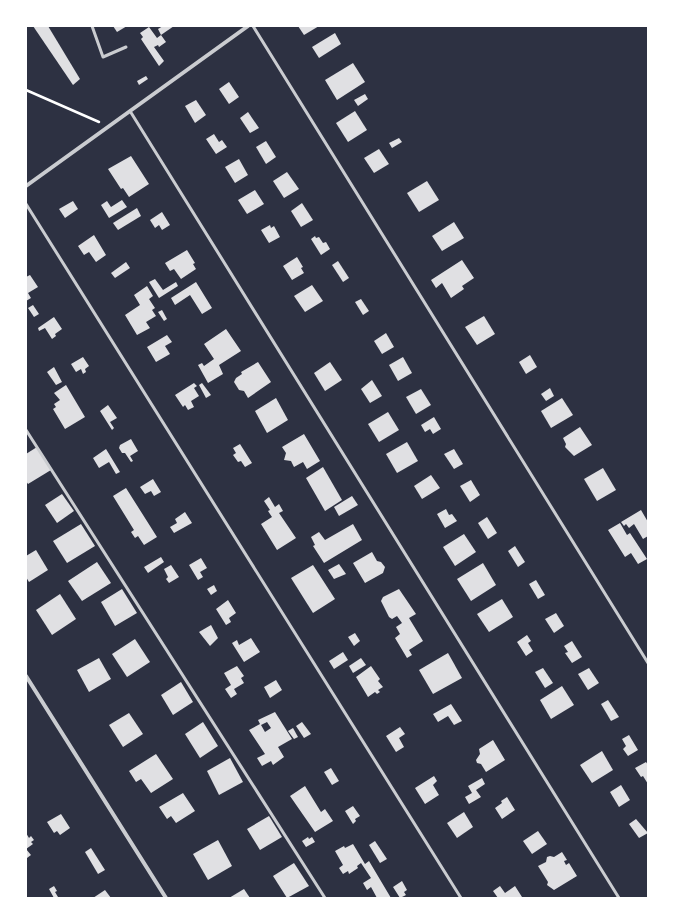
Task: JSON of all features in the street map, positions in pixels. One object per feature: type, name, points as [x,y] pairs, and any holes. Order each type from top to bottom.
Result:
[{"type":"street","points":[[26,186],[247,26]]},
{"type":"street","points":[[26,676],[166,898]]},
{"type":"lane","points":[[92,26],[103,58],[126,47]]},
{"type":"lane","points":[[253,26],[648,663]]},
{"type":"lane","points":[[130,111],[619,898]]},
{"type":"lane","points":[[26,204],[461,898]]},
{"type":"lane","points":[[26,430],[325,898]]},
{"type":"path","points":[[26,90],[109,126]]},
{"type":"building","points":[[33,26],[48,26],[80,79],[73,85]]},
{"type":"building","points":[[113,26],[127,26],[117,32]]},
{"type":"building","points":[[163,26],[174,26],[161,35],[158,29]]},
{"type":"building","points":[[298,26],[319,26],[304,35]]},
{"type":"building","points":[[149,27],[157,38],[161,35],[166,42],[159,47],[158,45],[154,47],[164,61],[159,66],[141,39],[143,37],[140,33]]},
{"type":"building","points":[[335,33],[341,44],[319,58],[312,47]]},
{"type":"building","points":[[353,63],[365,82],[337,100],[325,80]]},
{"type":"building","points":[[146,76],[148,79],[139,85],[137,81]]},
{"type":"building","points":[[229,82],[239,97],[229,104],[219,89]]},
{"type":"building","points":[[365,94],[368,99],[358,106],[354,100]]},
{"type":"building","points":[[196,100],[206,115],[195,123],[185,106]]},
{"type":"building","points":[[355,111],[367,130],[348,142],[336,123]]},
{"type":"building","points":[[248,112],[259,128],[250,133],[240,118]]},
{"type":"building","points":[[214,134],[219,142],[222,140],[227,147],[216,154],[206,139]]},
{"type":"building","points":[[399,138],[402,142],[392,148],[389,143]]},
{"type":"building","points":[[266,141],[276,157],[266,164],[256,147]]},
{"type":"building","points":[[379,149],[389,164],[374,173],[364,158]]},
{"type":"building","points":[[131,156],[149,184],[129,197],[123,188],[121,189],[108,169]]},
{"type":"building","points":[[239,159],[248,175],[235,183],[225,167]]},
{"type":"building","points":[[287,172],[299,189],[284,198],[273,181]]},
{"type":"building","points":[[427,181],[439,200],[419,212],[407,193]]},
{"type":"building","points":[[255,190],[264,204],[247,214],[238,200]]},
{"type":"building","points":[[122,200],[127,207],[109,218],[101,205],[107,201],[111,207]]},
{"type":"building","points":[[73,201],[78,209],[65,218],[59,209]]},
{"type":"building","points":[[302,203],[313,220],[301,227],[291,211]]},
{"type":"building","points":[[137,208],[141,216],[118,230],[113,223]]},
{"type":"building","points":[[162,212],[170,225],[162,230],[159,225],[155,228],[150,220]]},
{"type":"building","points":[[454,222],[464,238],[442,251],[432,236]]},
{"type":"building","points":[[270,225],[271,228],[274,226],[280,237],[269,243],[261,230]]},
{"type":"building","points":[[94,235],[106,255],[96,262],[89,252],[84,255],[78,246]]},
{"type":"building","points":[[315,236],[316,238],[319,237],[323,243],[326,242],[330,249],[321,255],[311,239]]},
{"type":"building","points":[[187,250],[195,263],[193,264],[196,269],[181,279],[174,269],[170,271],[165,263]]},
{"type":"building","points":[[297,257],[303,267],[301,268],[304,273],[292,280],[283,266]]},
{"type":"building","points":[[462,260],[474,278],[462,286],[464,289],[451,298],[442,283],[436,288],[431,280]]},
{"type":"building","points":[[338,261],[349,278],[343,282],[332,265]]},
{"type":"building","points":[[126,262],[130,268],[115,278],[111,273]]},
{"type":"building","points":[[30,275],[38,287],[28,293],[31,298],[26,301],[26,277]]},
{"type":"building","points":[[155,279],[163,290],[176,282],[178,286],[159,298],[149,282]]},
{"type":"building","points":[[196,282],[212,308],[202,314],[190,295],[175,305],[171,298]]},
{"type":"building","points":[[312,285],[323,301],[305,312],[294,296]]},
{"type":"building","points":[[147,286],[153,296],[149,299],[155,308],[152,310],[156,316],[146,322],[150,328],[137,335],[125,315],[140,305],[134,295]]},
{"type":"building","points":[[361,299],[369,311],[363,315],[355,302]]},
{"type":"building","points":[[33,305],[39,314],[34,317],[28,308]]},
{"type":"building","points":[[162,310],[167,319],[164,321],[158,312]]},
{"type":"building","points":[[484,316],[495,334],[477,345],[465,327]]},
{"type":"building","points":[[54,317],[62,329],[55,334],[56,336],[52,339],[45,328],[39,331],[38,328]]},
{"type":"building","points":[[226,329],[241,351],[219,365],[223,374],[208,383],[198,365],[202,363],[204,366],[214,359],[204,344]]},
{"type":"building","points":[[386,333],[394,347],[382,354],[374,341]]},
{"type":"building","points":[[167,335],[172,342],[165,346],[170,354],[156,362],[147,347]]},
{"type":"building","points":[[530,355],[537,367],[526,374],[519,362]]},
{"type":"building","points":[[83,357],[89,366],[85,369],[86,372],[83,374],[81,369],[76,372],[71,364]]},
{"type":"building","points":[[403,357],[412,373],[398,381],[389,365]]},
{"type":"building","points":[[258,362],[271,382],[248,398],[244,391],[239,390],[234,382],[236,378],[242,374],[241,372]]},
{"type":"building","points":[[330,362],[342,380],[325,391],[314,373]]},
{"type":"building","points":[[54,367],[62,382],[56,385],[47,372]]},
{"type":"building","points":[[372,380],[382,396],[370,403],[361,389]]},
{"type":"building","points":[[194,383],[197,386],[194,388],[199,396],[191,401],[194,407],[188,410],[185,405],[183,407],[175,395]]},
{"type":"building","points":[[202,383],[211,395],[206,398],[199,385]]},
{"type":"building","points":[[66,385],[85,417],[65,429],[53,409],[56,407],[54,404],[60,400],[54,393]]},
{"type":"building","points":[[550,388],[554,396],[546,401],[541,394]]},
{"type":"building","points":[[421,389],[431,405],[416,414],[406,397]]},
{"type":"building","points":[[276,398],[288,420],[267,433],[255,411]]},
{"type":"building","points":[[562,398],[573,415],[551,428],[541,411]]},
{"type":"building","points":[[108,405],[117,418],[110,422],[114,428],[112,430],[100,411]]},
{"type":"building","points":[[388,412],[399,430],[379,442],[368,424]]},
{"type":"building","points":[[434,417],[441,429],[433,434],[430,429],[425,432],[421,425]]},
{"type":"building","points":[[580,427],[592,445],[574,456],[565,447],[566,444],[563,438]]},
{"type":"building","points":[[304,434],[320,461],[307,469],[303,462],[294,467],[291,461],[284,460],[286,453],[282,447]]},
{"type":"building","points":[[131,439],[138,451],[130,456],[133,461],[131,462],[125,453],[122,453],[119,448],[120,445]]},
{"type":"building","points":[[407,442],[418,461],[397,473],[386,454]]},
{"type":"building","points":[[240,444],[252,463],[245,467],[241,461],[238,462],[233,455],[236,453],[233,448]]},
{"type":"building","points":[[37,447],[51,470],[28,484],[26,481],[26,454]]},
{"type":"building","points":[[106,449],[120,472],[116,474],[109,462],[99,468],[93,458]]},
{"type":"building","points":[[454,449],[463,464],[454,469],[444,454]]},
{"type":"building","points":[[323,467],[342,500],[325,511],[306,478]]},
{"type":"building","points":[[603,468],[616,490],[597,501],[584,479]]},
{"type":"building","points":[[431,475],[440,488],[422,499],[414,486]]},
{"type":"building","points":[[153,479],[161,492],[154,496],[151,491],[145,494],[140,487]]},
{"type":"building","points":[[471,480],[480,495],[470,502],[460,486]]},
{"type":"building","points":[[126,488],[157,537],[144,545],[138,536],[135,538],[131,532],[134,530],[113,496]]},
{"type":"building","points":[[62,494],[74,511],[57,523],[45,505]]},
{"type":"building","points":[[352,496],[358,505],[339,516],[334,507]]},
{"type":"building","points":[[269,497],[275,507],[279,504],[283,511],[279,513],[296,538],[277,550],[261,524],[272,517],[268,511],[270,510],[264,501]]},
{"type":"building","points":[[446,509],[449,515],[452,514],[457,521],[445,528],[437,514]]},
{"type":"building","points":[[641,510],[648,522],[648,536],[643,539],[634,524],[629,528],[626,524],[624,526],[621,522]]},
{"type":"building","points":[[185,512],[192,523],[174,533],[170,527],[177,523],[175,519]]},
{"type":"building","points":[[487,517],[497,533],[488,539],[478,523]]},
{"type":"building","points":[[620,523],[627,535],[630,533],[647,559],[638,564],[631,553],[625,557],[608,530]]},
{"type":"building","points":[[81,524],[95,546],[67,563],[53,541]]},
{"type":"building","points":[[353,524],[362,540],[324,563],[313,546],[315,545],[311,537],[319,532],[325,540]]},
{"type":"building","points":[[464,534],[476,552],[455,566],[443,547]]},
{"type":"building","points":[[515,546],[525,562],[518,567],[508,551]]},
{"type":"building","points":[[36,550],[48,570],[29,582],[26,577],[26,556]]},
{"type":"building","points":[[372,552],[377,561],[381,562],[385,567],[383,573],[365,583],[353,563]]},
{"type":"building","points":[[161,557],[164,562],[148,573],[144,567]]},
{"type":"building","points":[[201,558],[207,568],[200,572],[203,577],[198,580],[189,565]]},
{"type":"building","points":[[97,562],[111,583],[82,601],[68,581]]},
{"type":"building","points":[[483,563],[496,585],[471,601],[457,579]]},
{"type":"building","points":[[339,564],[346,574],[334,579],[328,570]]},
{"type":"building","points":[[171,565],[179,577],[169,583],[166,579],[168,577],[164,569]]},
{"type":"building","points":[[313,565],[335,599],[313,613],[291,578]]},
{"type":"building","points":[[536,580],[545,595],[538,599],[529,584]]},
{"type":"building","points":[[214,585],[217,591],[211,595],[207,589]]},
{"type":"building","points":[[122,589],[137,613],[115,626],[101,602]]},
{"type":"building","points":[[399,589],[416,614],[409,618],[423,641],[409,650],[412,655],[407,658],[395,638],[400,634],[396,627],[402,623],[397,616],[392,619],[389,617],[381,601],[383,597]]},
{"type":"building","points":[[60,594],[76,619],[52,635],[36,610]]},
{"type":"building","points":[[502,599],[513,617],[489,632],[477,614]]},
{"type":"building","points":[[228,600],[236,613],[229,618],[231,622],[226,625],[216,609]]},
{"type":"building","points":[[556,613],[564,626],[554,633],[545,619]]},
{"type":"building","points":[[211,625],[218,638],[210,646],[199,632]]},
{"type":"building","points":[[355,633],[360,641],[354,646],[348,637]]},
{"type":"building","points":[[527,635],[531,641],[528,643],[533,651],[526,656],[517,642]]},
{"type":"building","points":[[251,638],[260,652],[244,662],[232,643],[237,640],[239,645]]},
{"type":"building","points":[[135,639],[150,662],[127,677],[112,654]]},
{"type":"building","points":[[572,641],[582,657],[572,663],[565,653],[568,652],[564,646]]},
{"type":"building","points":[[343,652],[348,660],[334,669],[329,661]]},
{"type":"building","points":[[448,653],[462,678],[433,694],[419,670]]},
{"type":"building","points":[[99,658],[111,679],[89,692],[77,670]]},
{"type":"building","points":[[361,658],[366,665],[353,673],[349,666]]},
{"type":"building","points":[[237,666],[244,676],[241,678],[244,683],[234,689],[237,694],[231,698],[225,689],[231,685],[224,673]]},
{"type":"building","points":[[371,666],[380,679],[378,681],[383,687],[378,690],[380,692],[377,694],[375,692],[368,697],[356,677]]},
{"type":"building","points":[[543,668],[553,683],[545,688],[535,672]]},
{"type":"building","points":[[589,668],[599,683],[588,690],[578,674]]},
{"type":"building","points":[[276,680],[282,690],[270,698],[264,687]]},
{"type":"building","points":[[181,682],[193,702],[173,715],[161,695]]},
{"type":"building","points":[[562,686],[574,705],[551,719],[540,700]]},
{"type":"building","points":[[608,700],[619,717],[611,721],[601,704]]},
{"type":"building","points":[[451,704],[462,721],[454,725],[448,716],[438,722],[433,714]]},
{"type":"building","points":[[275,712],[292,739],[278,747],[284,757],[273,765],[271,761],[262,766],[257,758],[265,754],[249,730],[260,724],[258,720]],"holes":[[[267,722],[271,728],[265,732],[261,725]]]},
{"type":"building","points":[[129,713],[143,734],[123,747],[109,725]]},
{"type":"building","points":[[203,722],[218,746],[200,758],[185,734]]},
{"type":"building","points":[[302,722],[311,734],[304,738],[296,726]]},
{"type":"building","points":[[400,727],[405,734],[399,738],[404,747],[396,752],[386,736]]},
{"type":"building","points":[[293,728],[298,737],[294,739],[288,731]]},
{"type":"building","points":[[629,735],[638,750],[628,756],[623,749],[626,746],[622,739]]},
{"type":"building","points":[[493,740],[505,760],[486,772],[481,764],[477,763],[476,760],[480,754],[479,749]]},
{"type":"building","points":[[602,751],[613,770],[592,783],[580,765]]},
{"type":"building","points":[[156,754],[173,779],[151,793],[141,779],[136,782],[129,771]]},
{"type":"building","points":[[230,758],[243,782],[219,795],[207,771]]},
{"type":"building","points":[[646,762],[648,765],[648,784],[635,768]]},
{"type":"building","points":[[331,768],[339,781],[332,785],[324,772]]},
{"type":"building","points":[[434,776],[437,781],[433,785],[439,795],[425,804],[415,788]]},
{"type":"building","points":[[482,778],[485,784],[476,790],[481,797],[469,804],[465,797],[472,793],[468,786]]},
{"type":"building","points":[[621,785],[630,800],[619,807],[610,792]]},
{"type":"building","points":[[305,786],[321,812],[325,809],[333,821],[315,832],[290,796]]},
{"type":"building","points":[[183,793],[195,811],[176,823],[171,816],[167,819],[159,807]]},
{"type":"building","points":[[507,797],[515,810],[502,819],[495,808]]},
{"type":"building","points":[[353,806],[360,816],[355,819],[356,821],[353,824],[345,811]]},
{"type":"building","points":[[464,812],[473,827],[457,838],[447,823]]},
{"type":"building","points":[[61,814],[70,828],[60,835],[57,831],[54,833],[47,822]]},
{"type":"building","points":[[269,816],[282,837],[260,850],[247,829]]},
{"type":"building","points":[[636,819],[648,833],[639,838],[629,824]]},
{"type":"building","points":[[538,831],[547,844],[532,854],[523,841]]},
{"type":"building","points":[[26,833],[29,838],[31,836],[34,840],[31,842],[33,844],[26,849]]},
{"type":"building","points":[[308,837],[309,839],[312,837],[315,842],[306,847],[302,841]]},
{"type":"building","points":[[218,840],[232,866],[208,880],[193,854]]},
{"type":"building","points":[[375,841],[387,859],[380,863],[369,845]]},
{"type":"building","points":[[353,844],[365,864],[369,861],[391,898],[377,898],[371,887],[367,890],[363,883],[371,878],[361,863],[357,866],[358,868],[349,874],[348,871],[343,874],[339,868],[343,865],[335,851],[344,846],[345,848]]},
{"type":"building","points":[[91,848],[105,870],[98,874],[85,852]]},
{"type":"building","points":[[26,849],[31,855],[27,858],[26,857]]},
{"type":"building","points":[[562,852],[567,860],[564,861],[566,865],[569,863],[577,876],[554,890],[547,885],[548,882],[538,866],[546,862],[547,857],[554,857]]},
{"type":"building","points":[[294,863],[309,886],[287,898],[273,876]]},
{"type":"building","points":[[402,881],[407,890],[404,892],[406,895],[400,898],[393,887]]},
{"type":"building","points":[[54,886],[57,891],[55,892],[58,897],[57,898],[54,898],[49,889]]},
{"type":"building","points":[[500,886],[505,893],[515,886],[522,897],[498,898],[493,891]]},
{"type":"building","points":[[244,889],[250,898],[229,898]]},
{"type":"building","points":[[105,890],[111,898],[93,898]]}]
